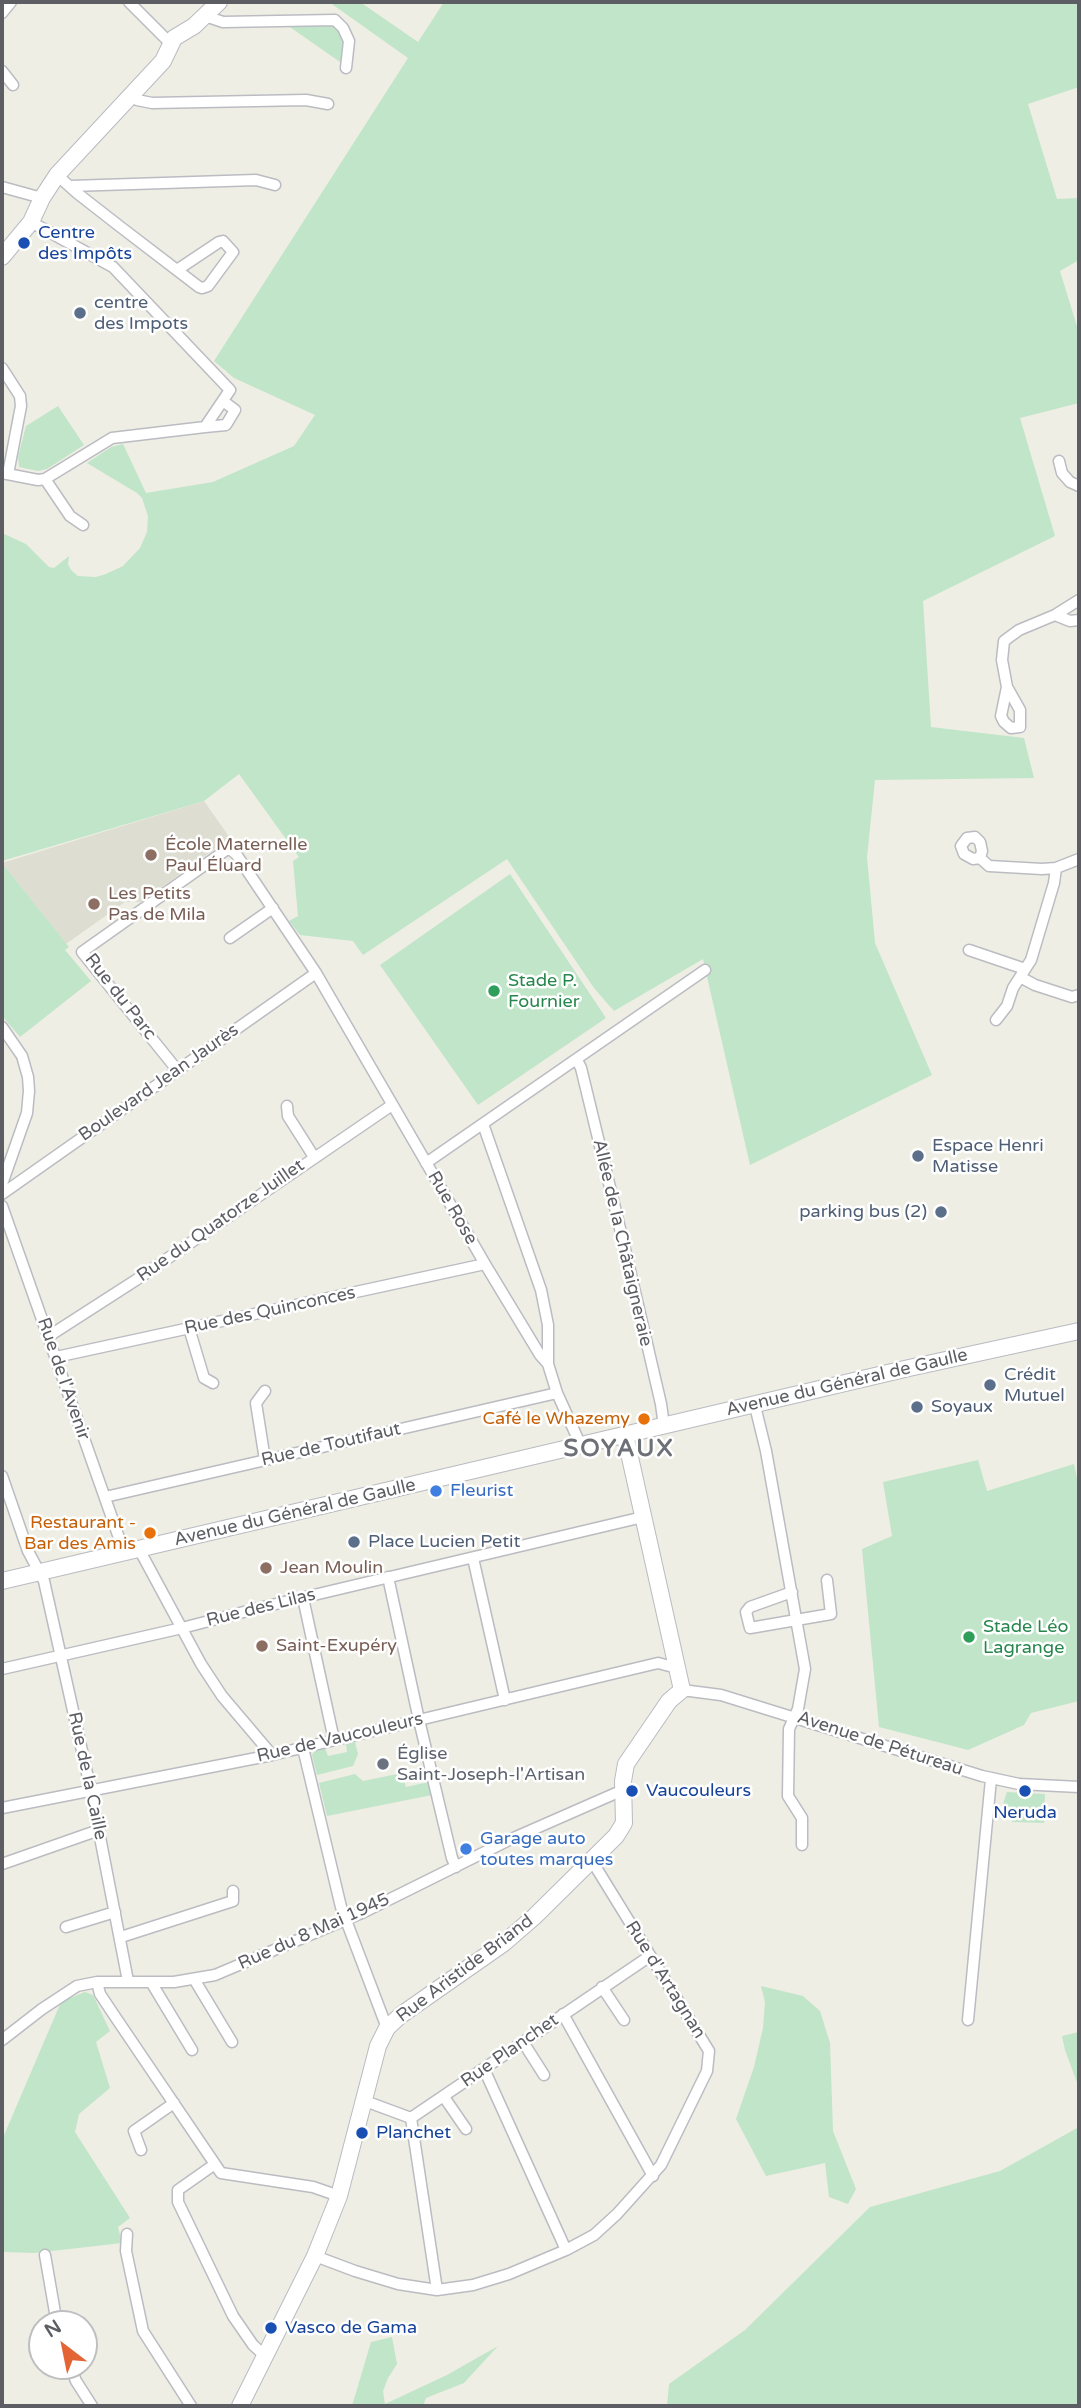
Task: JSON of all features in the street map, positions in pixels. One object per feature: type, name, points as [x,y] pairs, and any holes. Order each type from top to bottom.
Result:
[{"type":"street","points":[[2,13],[11,2]]},
{"type":"street","points":[[129,2],[171,44]]},
{"type":"street","points":[[2,257],[32,222],[42,198],[57,175],[163,61],[178,34],[194,26],[219,2]]},
{"type":"street","points":[[205,16],[223,22],[335,20],[343,28],[349,41],[346,68]]},
{"type":"street","points":[[2,71],[13,85]]},
{"type":"street","points":[[131,95],[137,100],[152,103],[306,100],[328,104]]},
{"type":"street","points":[[57,175],[177,270],[199,287],[205,288],[233,252],[223,242],[219,242],[177,270]]},
{"type":"street","points":[[71,186],[256,180],[275,185]]},
{"type":"street","points":[[2,187],[42,198]]},
{"type":"street","points":[[2,368],[20,396],[5,473],[38,480],[45,479],[112,438],[205,427],[230,390],[113,267],[32,222]]},
{"type":"street","points":[[1059,461],[1062,473],[1070,482],[1079,486]]},
{"type":"street","points":[[45,479],[70,516],[83,525]]},
{"type":"street","points":[[1007,687],[1002,660],[1004,642],[1019,630],[1055,615],[1079,600]]},
{"type":"street","points":[[1055,615],[1070,621],[1079,620]]},
{"type":"street","name":"Rue du Parc","points":[[178,1071],[82,952],[226,850],[231,850],[316,973]]},
{"type":"street","points":[[979,858],[989,866],[1024,869],[1056,868],[1079,859]]},
{"type":"street","points":[[996,1020],[1007,1006],[1036,943],[1056,868]]},
{"type":"street","points":[[230,938],[273,908]]},
{"type":"street","points":[[969,950],[1023,973],[1035,985],[1072,996],[1079,995]]},
{"type":"street","points":[[426,1163],[705,970]]},
{"type":"street","name":"Boulevard Jean Jaurès","points":[[2,1194],[316,973]]},
{"type":"street","name":"Rue Rose","points":[[316,973],[485,1264],[548,1364],[579,1447]]},
{"type":"street","points":[[2,1027],[22,1056],[29,1091],[27,1113],[2,1184]]},
{"type":"street","name":"Allée de la Châtaigneraie","points":[[577,1060],[582,1068],[619,1223],[664,1426]]},
{"type":"street","name":"Rue du Quatorze Juillet","points":[[49,1336],[126,1287],[392,1105]]},
{"type":"street","points":[[286,1106],[288,1116],[314,1157]]},
{"type":"street","points":[[483,1124],[541,1290],[548,1325],[548,1364]]},
{"type":"street","name":"Rue de l'Avenir","points":[[2,1206],[105,1497],[132,1550],[182,1628],[201,1664],[222,1696],[272,1755]]},
{"type":"street","name":"Rue des Quinconces","points":[[56,1357],[485,1264]]},
{"type":"street","points":[[189,1328],[204,1378],[213,1383]]},
{"type":"street","name":"Avenue du Général de Gaulle","points":[[2,1581],[908,1368],[1079,1331]]},
{"type":"street","points":[[265,1391],[256,1402],[265,1460]]},
{"type":"street","name":"Rue de Toutifaut","points":[[105,1497],[557,1393]]},
{"type":"street","points":[[755,1406],[766,1451],[805,1669],[795,1717],[789,1728],[788,1796],[802,1818],[802,1845]]},
{"type":"street","points":[[625,1436],[682,1690]]},
{"type":"street","name":"Rue de la Caille","points":[[2,1476],[29,1551],[44,1581],[91,1791],[128,1981]]},
{"type":"street","name":"Rue des Lilas","points":[[2,1669],[643,1517]]},
{"type":"street","points":[[473,1558],[505,1700]]},
{"type":"street","points":[[387,1577],[456,1867]]},
{"type":"street","points":[[792,1592],[750,1607],[746,1612],[750,1628],[831,1614],[827,1580]]},
{"type":"street","points":[[303,1598],[334,1740]]},
{"type":"street","name":"Rue de Vaucouleurs","points":[[2,1808],[272,1755],[658,1663],[677,1668]]},
{"type":"street","name":"Avenue de Pétureau","points":[[682,1690],[721,1695],[991,1779],[1042,1786],[1079,1787]]},
{"type":"street","name":"Rue Aristide Briand","points":[[240,2406],[315,2256],[339,2196],[379,2046],[387,2028],[534,1917],[616,1836],[624,1823],[623,1773],[626,1764],[669,1701],[682,1690]]},
{"type":"street","points":[[303,1748],[345,1919],[387,2028]]},
{"type":"street","points":[[968,2020],[991,1779]]},
{"type":"street","name":"Rue du 8 Mai 1945","points":[[2,2040],[77,1986],[97,1982],[150,1982],[215,1975],[277,1950],[509,1840],[623,1790]]},
{"type":"street","points":[[2,1864],[99,1830]]},
{"type":"street","name":"Rue d'Artagnan","points":[[315,2256],[398,2284],[437,2290],[473,2285],[566,2250],[594,2235],[661,2165],[700,2089],[707,2071],[709,2051],[592,1861]]},
{"type":"street","points":[[121,1937],[233,1901],[233,1891]]},
{"type":"street","points":[[66,1927],[115,1912]]},
{"type":"street","name":"Rue Planchet","points":[[411,2118],[650,1956]]},
{"type":"street","points":[[194,1979],[232,2042]]},
{"type":"street","points":[[97,1982],[100,1994],[221,2173],[313,2187],[339,2196]]},
{"type":"street","points":[[150,1982],[192,2050]]},
{"type":"street","points":[[602,1987],[624,2020]]},
{"type":"street","points":[[563,2014],[653,2176]]},
{"type":"street","points":[[523,2042],[544,2075]]},
{"type":"street","points":[[484,2069],[566,2250]]},
{"type":"street","points":[[444,2097],[466,2129]]},
{"type":"street","points":[[365,2101],[411,2118],[437,2290]]},
{"type":"street","points":[[141,2150],[134,2131],[174,2103]]},
{"type":"street","points":[[215,2164],[178,2190],[178,2202],[233,2316],[264,2356]]},
{"type":"street","points":[[127,2234],[126,2251],[143,2331],[191,2406]]},
{"type":"street","points":[[45,2255],[55,2310]]},
{"type":"street","points":[[76,2380],[92,2406]]},
{"type":"shaded area","points":[[204,801],[230,838],[141,902],[125,902],[66,944],[2,863]]},
{"type":"green space","points":[[329,2],[360,2],[418,42],[444,2],[1079,2],[1079,87],[1028,104],[1057,199],[1079,198],[1079,260],[1060,271],[1079,333],[1079,403],[1020,418],[1055,536],[923,601],[931,727],[1024,738],[1034,778],[875,780],[867,857],[875,943],[932,1075],[750,1165],[703,959],[614,1011],[594,988],[507,859],[363,955],[353,941],[300,935],[289,921],[298,916],[293,861],[299,857],[239,774],[204,801],[2,861],[2,533],[26,544],[49,567],[54,568],[69,556],[68,564],[78,576],[96,577],[106,574],[123,566],[140,548],[147,532],[148,516],[142,498],[137,493],[87,463],[111,447],[123,444],[146,493],[213,482],[294,446],[315,415],[234,378],[214,361],[408,58]]},
{"type":"green space","points":[[333,22],[345,46],[340,62],[287,25]]},
{"type":"green space","points":[[58,406],[84,445],[47,469],[38,471],[19,467],[18,457],[26,426]]},
{"type":"green space","points":[[2,863],[69,947],[65,950],[91,981],[20,1037],[2,1016]]},
{"type":"green space","name":"Stade P. Fournier","points":[[510,874],[606,1018],[478,1105],[380,965]]},
{"type":"green space","points":[[978,1460],[987,1491],[1074,1464],[1079,1487],[1079,1701],[1031,1713],[1024,1725],[968,1750],[879,1727],[862,1549],[892,1536],[883,1482]]},
{"type":"green space","points":[[355,1742],[358,1754],[353,1766],[317,1775],[312,1755],[315,1750],[325,1748],[328,1756],[347,1752],[346,1744]]},
{"type":"green space","points":[[402,1773],[406,1787],[429,1782],[432,1795],[327,1816],[319,1783],[355,1774],[363,1781]]},
{"type":"green space","points":[[1007,1792],[1045,1794],[1044,1823],[1012,1822],[1012,1808],[1002,1807]]},
{"type":"green space","points":[[761,1986],[803,1996],[820,2011],[830,2043],[833,2131],[856,2189],[848,2204],[829,2197],[825,2163],[766,2176],[736,2119],[754,2067],[763,2028],[765,2002]]},
{"type":"green space","points":[[85,1992],[93,1995],[110,2031],[96,2042],[110,2088],[79,2114],[75,2132],[130,2218],[118,2227],[122,2243],[34,2253],[2,2252],[2,2140],[61,2002]]},
{"type":"green space","points":[[1079,2032],[1079,2088],[1062,2036]]},
{"type":"green space","points":[[1079,2127],[1079,2406],[667,2406],[669,2384],[745,2330],[870,2207],[1000,2171]]},
{"type":"green space","points":[[392,2337],[397,2364],[383,2391],[385,2404],[447,2375],[498,2346],[464,2383],[426,2398],[423,2406],[352,2406],[371,2342]]},
{"type":"place","name":"Centre des Impôts","points":[[24,243]]},
{"type":"place","name":"centre des Impots","points":[[80,313]]},
{"type":"place","name":"École Maternelle Paul Éluard","points":[[151,855]]},
{"type":"place","name":"Les Petits Pas de Mila","points":[[94,904]]},
{"type":"place","name":"Stade P. Fournier","points":[[494,991]]},
{"type":"place","name":"Espace Henri Matisse","points":[[918,1156]]},
{"type":"place","name":"parking bus (2)","points":[[941,1212]]},
{"type":"place","name":"Crédit Mutuel","points":[[990,1385]]},
{"type":"place","name":"Soyaux","points":[[917,1407]]},
{"type":"place","name":"Café le Whazemy","points":[[644,1419]]},
{"type":"place","name":"Fleurist","points":[[436,1491]]},
{"type":"place","name":"Restaurant - Bar des Amis","points":[[150,1533]]},
{"type":"place","name":"Place Lucien Petit","points":[[354,1542]]},
{"type":"place","name":"Jean Moulin","points":[[266,1568]]},
{"type":"place","name":"Stade Léo Lagrange","points":[[969,1637]]},
{"type":"place","name":"Saint-Exupéry","points":[[262,1646]]},
{"type":"place","name":"Église Saint-Joseph-l'Artisan","points":[[383,1764]]},
{"type":"place","name":"Vaucouleurs","points":[[632,1791]]},
{"type":"place","name":"Neruda","points":[[1025,1791]]},
{"type":"place","name":"Garage auto toutes marques","points":[[466,1849]]},
{"type":"place","name":"Planchet","points":[[362,2133]]},
{"type":"place","name":"Vasco de Gama","points":[[271,2328]]},
{"type":"district","name":"SOYAUX","points":[[619,1450]]}]
